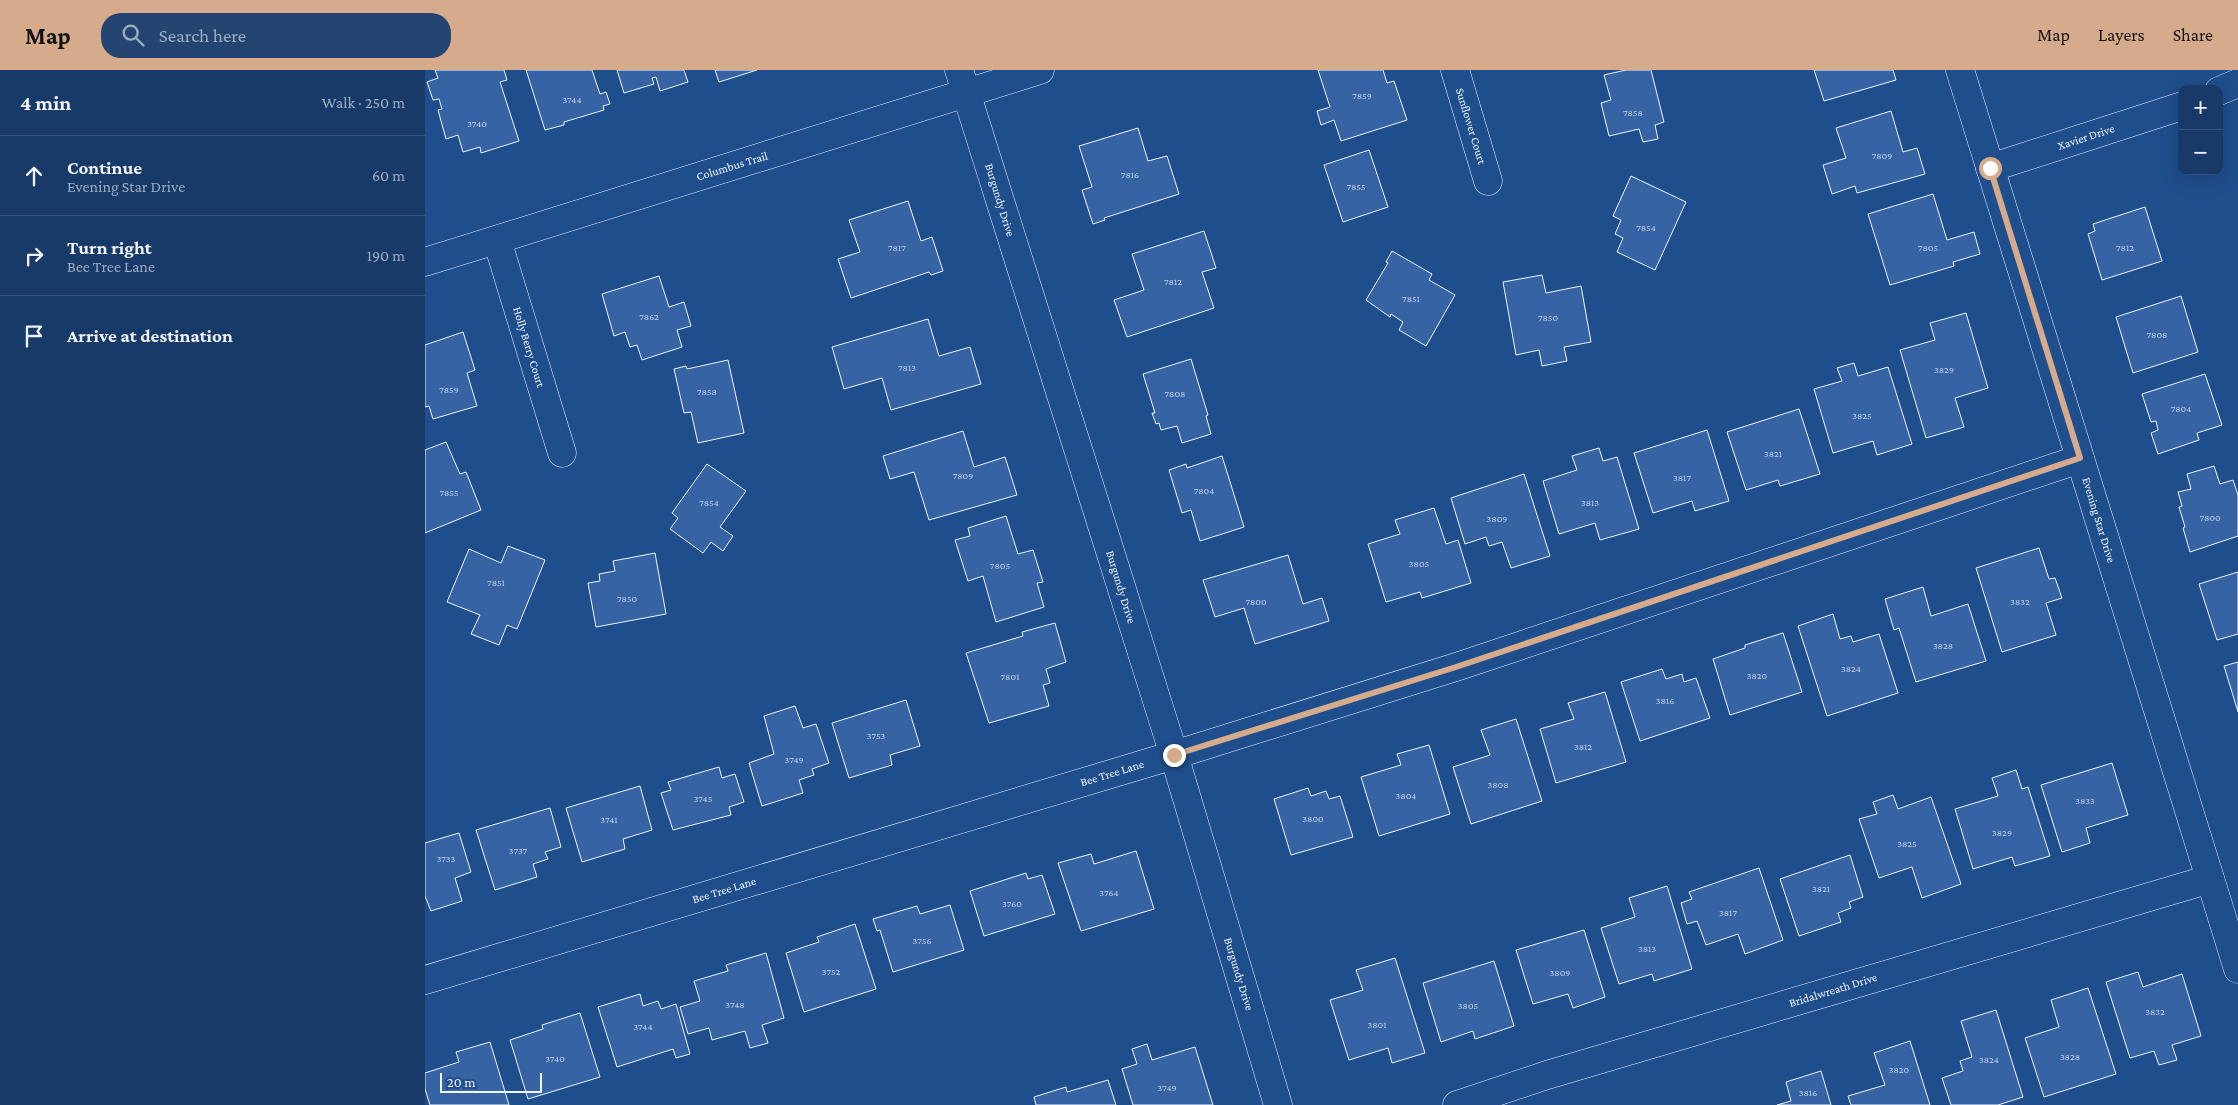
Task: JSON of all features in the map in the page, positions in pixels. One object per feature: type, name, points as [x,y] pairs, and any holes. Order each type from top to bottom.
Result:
[{"type":"street","name":"Columbus Trail","points":[[425,262],[497,240],[963,82],[1040,70]]},
{"type":"street","name":"Sunflower Court","points":[[1455,70],[1488,181]]},
{"type":"street","name":"Evening Star Drive","points":[[1960,70],[2238,969]]},
{"type":"street","name":"Burgundy Drive","points":[[963,82],[1174,755],[1278,1105]]},
{"type":"street","points":[[2223,89],[2238,83]]},
{"type":"street","name":"Xavier Drive","points":[[1990,168],[2178,107]]},
{"type":"street","name":"Holly Berry Court","points":[[497,240],[561,453]]},
{"type":"street","name":"Bee Tree Lane","points":[[425,980],[1174,755],[1456,667],[2080,458]]},
{"type":"street","name":"Bridalwreath Drive","points":[[1457,1105],[1547,1075],[2209,879]]},
{"type":"building","points":[[435,70],[504,70],[507,80],[500,82],[519,141],[481,153],[480,147],[463,152],[458,135],[446,139],[438,110],[442,109],[439,99],[433,100],[427,82],[438,78]]},
{"type":"building","points":[[526,70],[592,70],[600,94],[606,92],[610,104],[603,106],[604,110],[545,130]]},
{"type":"building","points":[[617,70],[684,70],[688,82],[660,91],[656,77],[652,78],[654,84],[624,93]]},
{"type":"building","points":[[715,70],[757,70],[719,82]]},
{"type":"building","points":[[1318,70],[1383,70],[1387,83],[1394,81],[1407,120],[1341,141],[1334,120],[1321,125],[1317,111],[1330,107]]},
{"type":"building","points":[[1626,70],[1651,70],[1664,122],[1655,125],[1658,139],[1643,142],[1639,129],[1609,136],[1601,103],[1611,100],[1604,75]]},
{"type":"building","points":[[1814,70],[1893,70],[1896,80],[1824,101]]},
{"type":"building","points":[[1891,111],[1903,152],[1917,148],[1925,174],[1857,193],[1855,186],[1832,194],[1823,165],[1846,158],[1836,128]]},
{"type":"building","points":[[1138,128],[1148,161],[1167,156],[1179,194],[1104,218],[1105,220],[1093,224],[1082,190],[1092,187],[1079,146]]},
{"type":"building","points":[[1369,150],[1388,207],[1343,222],[1324,165]]},
{"type":"building","points":[[1631,176],[1686,202],[1655,270],[1617,252],[1623,238],[1615,234],[1621,220],[1613,216]]},
{"type":"building","points":[[1933,194],[1947,240],[1974,232],[1980,254],[1953,262],[1954,266],[1890,285],[1868,214]]},
{"type":"building","points":[[908,201],[921,241],[932,237],[943,271],[931,275],[929,272],[851,298],[838,259],[860,252],[849,220]]},
{"type":"building","points":[[2145,207],[2162,261],[2102,280],[2088,234],[2095,231],[2093,224]]},
{"type":"building","points":[[1204,231],[1216,268],[1202,272],[1214,308],[1127,337],[1114,300],[1144,290],[1132,254]]},
{"type":"building","points":[[1392,251],[1432,274],[1429,280],[1455,295],[1426,346],[1399,330],[1403,322],[1391,314],[1390,317],[1366,300],[1388,263],[1386,262]]},
{"type":"building","points":[[1542,275],[1546,293],[1581,286],[1591,342],[1564,347],[1567,361],[1542,366],[1539,350],[1516,355],[1503,282]]},
{"type":"building","points":[[659,276],[669,307],[684,302],[691,326],[677,330],[682,347],[642,360],[637,345],[630,347],[625,332],[614,336],[602,294]]},
{"type":"building","points":[[2181,296],[2198,352],[2133,373],[2116,317]]},
{"type":"building","points":[[1966,313],[1988,388],[1955,398],[1964,427],[1926,438],[1900,350],[1935,340],[1930,323]]},
{"type":"building","points":[[928,319],[939,356],[970,347],[981,384],[891,410],[882,378],[844,389],[832,347]]},
{"type":"building","points":[[463,332],[475,370],[467,373],[477,406],[433,419],[429,406],[425,407],[425,345]]},
{"type":"building","points":[[1191,359],[1208,415],[1206,416],[1211,434],[1182,443],[1177,426],[1161,430],[1159,423],[1156,424],[1152,413],[1155,413],[1143,374]]},
{"type":"building","points":[[728,360],[744,433],[698,443],[691,412],[684,413],[674,369],[686,366],[687,369]]},
{"type":"building","points":[[1854,363],[1858,376],[1888,367],[1912,444],[1877,455],[1873,441],[1833,453],[1814,389],[1842,381],[1837,368]]},
{"type":"building","points":[[2205,374],[2222,425],[2197,433],[2199,440],[2158,454],[2151,433],[2158,430],[2156,421],[2151,422],[2142,394]]},
{"type":"building","points":[[1799,409],[1820,474],[1780,486],[1778,480],[1746,490],[1727,432]]},
{"type":"building","points":[[1707,430],[1729,501],[1695,511],[1692,501],[1653,513],[1634,453]]},
{"type":"building","points":[[963,431],[974,467],[1005,457],[1017,495],[929,520],[914,472],[890,479],[883,456]]},
{"type":"building","points":[[446,442],[460,474],[466,472],[481,510],[425,533],[425,450]]},
{"type":"building","points":[[1599,448],[1603,461],[1617,457],[1639,529],[1600,540],[1595,523],[1559,534],[1543,481],[1577,470],[1572,456]]},
{"type":"building","points":[[1222,456],[1244,527],[1200,541],[1191,510],[1182,513],[1169,470],[1186,464],[1187,468]]},
{"type":"building","points":[[707,464],[746,491],[720,527],[733,536],[723,551],[711,542],[703,553],[670,529],[678,518],[672,513]]},
{"type":"building","points":[[2214,466],[2220,484],[2233,480],[2238,495],[2238,536],[2190,552],[2183,528],[2185,527],[2179,507],[2182,506],[2178,492],[2191,489],[2187,474]]},
{"type":"building","points":[[1524,474],[1550,556],[1511,568],[1502,542],[1489,546],[1486,537],[1465,544],[1451,498]]},
{"type":"building","points":[[1434,508],[1446,544],[1458,540],[1471,583],[1422,598],[1420,592],[1386,602],[1368,544],[1400,534],[1395,520]]},
{"type":"building","points":[[1006,516],[1018,554],[1033,550],[1043,582],[1037,583],[1044,607],[996,622],[983,576],[968,581],[955,540],[970,536],[968,528]]},
{"type":"building","points":[[508,546],[545,560],[517,629],[507,625],[499,645],[471,634],[480,615],[447,602],[469,549],[501,563]]},
{"type":"building","points":[[2039,548],[2049,579],[2055,578],[2062,598],[2046,603],[2056,635],[2002,652],[1976,568]]},
{"type":"building","points":[[655,553],[666,614],[596,627],[588,583],[600,581],[599,574],[615,571],[613,561]]},
{"type":"building","points":[[1288,555],[1303,604],[1322,598],[1329,621],[1255,644],[1244,608],[1215,617],[1203,580]]},
{"type":"building","points":[[2238,572],[2238,634],[2217,640],[2199,584]]},
{"type":"building","points":[[1923,587],[1931,616],[1968,604],[1986,661],[1916,682],[1899,628],[1894,630],[1885,599]]},
{"type":"building","points":[[1833,614],[1840,639],[1851,636],[1853,642],[1879,634],[1898,693],[1827,716],[1798,626]]},
{"type":"building","points":[[1055,623],[1066,662],[1046,669],[1050,683],[1043,685],[1049,706],[989,723],[966,653],[1023,636],[1022,632]]},
{"type":"building","points":[[1783,633],[1802,692],[1730,715],[1713,659],[1745,648],[1745,645]]},
{"type":"building","points":[[2238,662],[2238,712],[2224,666]]},
{"type":"building","points":[[1662,669],[1666,679],[1682,674],[1684,682],[1696,678],[1710,718],[1640,741],[1621,682]]},
{"type":"building","points":[[1605,692],[1626,762],[1556,783],[1540,729],[1574,719],[1568,703]]},
{"type":"building","points":[[906,700],[920,746],[890,755],[892,765],[849,778],[832,723]]},
{"type":"building","points":[[795,706],[803,728],[816,724],[829,763],[812,769],[814,775],[799,780],[803,793],[762,806],[749,763],[774,754],[764,716]]},
{"type":"building","points":[[1516,719],[1542,801],[1471,824],[1453,767],[1490,755],[1481,730]]},
{"type":"building","points":[[1429,745],[1450,814],[1379,836],[1361,777],[1401,765],[1397,754]]},
{"type":"building","points":[[2112,763],[2128,815],[2086,828],[2090,843],[2062,852],[2041,785]]},
{"type":"building","points":[[719,767],[722,778],[735,774],[744,802],[729,807],[731,815],[673,830],[661,793],[671,790],[668,782]]},
{"type":"building","points":[[2016,770],[2022,789],[2028,787],[2050,856],[2015,866],[2012,857],[1973,869],[1955,809],[1998,796],[1992,778]]},
{"type":"building","points":[[640,786],[652,830],[623,839],[625,849],[582,862],[566,808]]},
{"type":"building","points":[[1308,788],[1311,796],[1326,791],[1329,799],[1340,796],[1353,837],[1291,855],[1274,799]]},
{"type":"building","points":[[1893,795],[1898,809],[1931,797],[1961,884],[1922,898],[1912,867],[1879,878],[1859,819],[1877,814],[1873,802]]},
{"type":"building","points":[[550,808],[561,847],[545,852],[548,859],[533,864],[537,877],[495,890],[476,830]]},
{"type":"building","points":[[459,833],[471,872],[455,878],[462,901],[431,911],[425,896],[425,843]]},
{"type":"building","points":[[1136,851],[1154,909],[1081,931],[1058,863],[1091,854],[1094,864]]},
{"type":"building","points":[[1850,855],[1863,897],[1849,902],[1851,908],[1838,913],[1841,922],[1799,936],[1780,879]]},
{"type":"building","points":[[1759,868],[1783,940],[1745,954],[1738,934],[1706,945],[1697,921],[1687,924],[1681,903],[1692,899],[1689,892]]},
{"type":"building","points":[[1026,873],[1028,879],[1042,875],[1055,914],[984,936],[970,891]]},
{"type":"building","points":[[1667,886],[1692,969],[1654,981],[1652,974],[1619,984],[1601,928],[1635,917],[1629,898]]},
{"type":"building","points":[[950,905],[964,950],[893,972],[880,930],[877,931],[873,919],[917,906],[920,914]]},
{"type":"building","points":[[855,924],[876,989],[804,1012],[786,953],[819,942],[817,937]]},
{"type":"building","points":[[1584,930],[1605,997],[1573,1008],[1568,994],[1533,1004],[1516,950]]},
{"type":"building","points":[[766,953],[784,1018],[762,1025],[768,1043],[750,1048],[745,1031],[712,1040],[709,1028],[688,1034],[680,1007],[700,1001],[694,981],[728,971],[726,965]]},
{"type":"building","points":[[1395,958],[1425,1053],[1392,1063],[1388,1048],[1349,1060],[1330,1000],[1363,990],[1356,970]]},
{"type":"building","points":[[1494,961],[1514,1026],[1475,1039],[1473,1031],[1441,1042],[1423,983]]},
{"type":"building","points":[[2138,972],[2143,987],[2182,974],[2201,1036],[2172,1045],[2177,1060],[2159,1065],[2154,1051],[2130,1058],[2106,982]]},
{"type":"building","points":[[2088,988],[2116,1074],[2044,1097],[2025,1038],[2059,1027],[2051,1000]]},
{"type":"building","points":[[640,994],[643,1006],[658,1001],[661,1009],[676,1004],[690,1054],[676,1058],[673,1049],[617,1067],[598,1007]]},
{"type":"building","points":[[1996,1010],[2023,1097],[1998,1105],[1951,1105],[1942,1078],[1963,1071],[1960,1061],[1972,1057],[1961,1021]]},
{"type":"building","points":[[580,1013],[600,1077],[528,1099],[510,1040],[543,1029],[542,1025]]},
{"type":"building","points":[[1910,1041],[1930,1105],[1851,1105],[1848,1096],[1885,1085],[1874,1053]]},
{"type":"building","points":[[490,1042],[509,1105],[430,1105],[425,1089],[425,1073],[459,1062],[456,1052]]},
{"type":"building","points":[[1147,1044],[1152,1060],[1195,1047],[1213,1105],[1133,1105],[1122,1069],[1137,1064],[1132,1049]]},
{"type":"building","points":[[1821,1071],[1831,1105],[1777,1105],[1791,1101],[1786,1082]]},
{"type":"building","points":[[1108,1080],[1116,1105],[1036,1105],[1034,1097],[1066,1087],[1067,1092]]},
{"type":"route","points":[[1174,755],[1456,667],[1713,579],[2080,458],[1990,168]]}]
